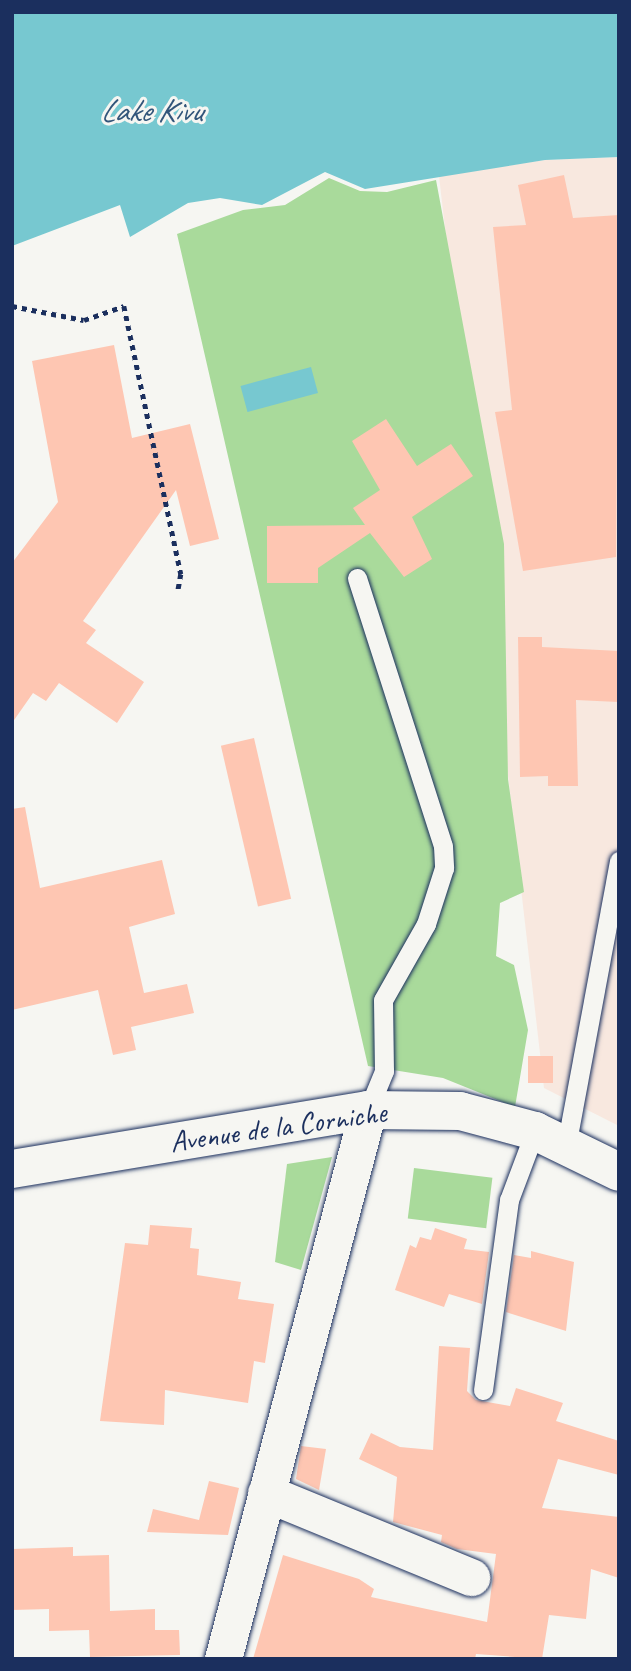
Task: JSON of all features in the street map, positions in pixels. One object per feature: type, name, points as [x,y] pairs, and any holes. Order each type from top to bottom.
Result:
[{"type":"street","name":"Avenue de la Corniche","points":[[12,1169],[368,1110],[460,1111],[550,1139],[619,1172]]},
{"type":"street","points":[[223,1659],[368,1110]]},
{"type":"street","points":[[266,1493],[471,1577]]},
{"type":"lane","points":[[357,578],[443,846],[444,868],[426,924],[383,1000],[384,1071],[368,1110]]},
{"type":"lane","points":[[483,1390],[509,1200],[550,1139],[619,861]]},
{"type":"path","points":[[12,306],[84,320],[124,306],[181,574],[178,591]]},
{"type":"shaded area","points":[[619,157],[619,1126],[544,1088],[439,176],[545,160]]},
{"type":"green space","points":[[329,178],[360,191],[387,192],[436,180],[504,544],[508,779],[524,892],[500,903],[496,956],[514,965],[528,1030],[515,1107],[443,1078],[368,1066],[177,234],[243,210],[285,205]]},
{"type":"green space","points":[[332,1157],[301,1270],[275,1262],[287,1164]]},
{"type":"green space","points":[[414,1168],[492,1178],[486,1228],[408,1219]]},
{"type":"water","name":"Lake Kivu","points":[[12,12],[619,12],[619,157],[545,160],[365,189],[325,172],[262,205],[220,198],[188,203],[130,237],[120,205],[12,246]]},
{"type":"water","points":[[311,367],[318,393],[247,412],[240,386]]},
{"type":"building","points":[[564,175],[573,218],[619,215],[616,557],[523,571],[495,412],[512,410],[493,227],[526,225],[518,185]]},
{"type":"building","points":[[114,345],[132,438],[190,424],[219,539],[190,546],[176,490],[83,621],[96,630],[86,643],[144,682],[117,723],[59,683],[46,701],[33,693],[12,723],[12,563],[58,502],[32,361]]},
{"type":"building","points":[[386,419],[417,466],[451,444],[473,476],[412,517],[432,559],[404,577],[370,533],[318,568],[318,583],[267,583],[267,526],[365,525],[353,508],[380,490],[352,441]]},
{"type":"building","points":[[518,637],[542,637],[542,647],[619,651],[618,702],[576,700],[578,786],[548,786],[548,776],[520,777]]},
{"type":"building","points":[[254,738],[291,899],[258,906],[221,746]]},
{"type":"building","points":[[25,807],[40,888],[162,860],[175,914],[129,927],[144,993],[187,984],[194,1013],[131,1027],[136,1050],[113,1055],[98,990],[12,1010],[12,809]]},
{"type":"building","points":[[528,1056],[553,1056],[553,1083],[528,1083]]},
{"type":"building","points":[[150,1225],[192,1228],[190,1248],[199,1249],[197,1275],[241,1282],[238,1299],[274,1304],[265,1363],[254,1361],[248,1403],[165,1390],[164,1425],[100,1421],[125,1243],[148,1245]]},
{"type":"building","points":[[435,1228],[467,1239],[464,1249],[489,1252],[482,1304],[449,1294],[444,1307],[395,1290],[410,1245],[416,1248],[420,1237],[431,1240]]},
{"type":"building","points":[[531,1251],[574,1262],[566,1331],[506,1312],[514,1255],[531,1258]]},
{"type":"building","points":[[439,1346],[470,1348],[467,1391],[476,1400],[510,1406],[516,1388],[563,1403],[556,1421],[619,1441],[619,1475],[558,1459],[542,1508],[619,1517],[619,1578],[591,1569],[586,1619],[549,1615],[542,1659],[476,1654],[475,1659],[253,1659],[283,1555],[359,1579],[374,1589],[371,1597],[487,1622],[496,1554],[457,1549],[441,1542],[442,1535],[393,1522],[397,1477],[359,1459],[371,1433],[400,1447],[433,1450]]},
{"type":"building","points":[[301,1446],[326,1449],[319,1490],[296,1479]]},
{"type":"building","points":[[209,1481],[239,1488],[228,1535],[147,1532],[153,1509],[199,1520]]},
{"type":"building","points":[[73,1547],[73,1556],[109,1555],[110,1611],[155,1609],[155,1630],[179,1630],[180,1655],[90,1657],[89,1630],[49,1631],[49,1609],[12,1610],[12,1549]]}]
